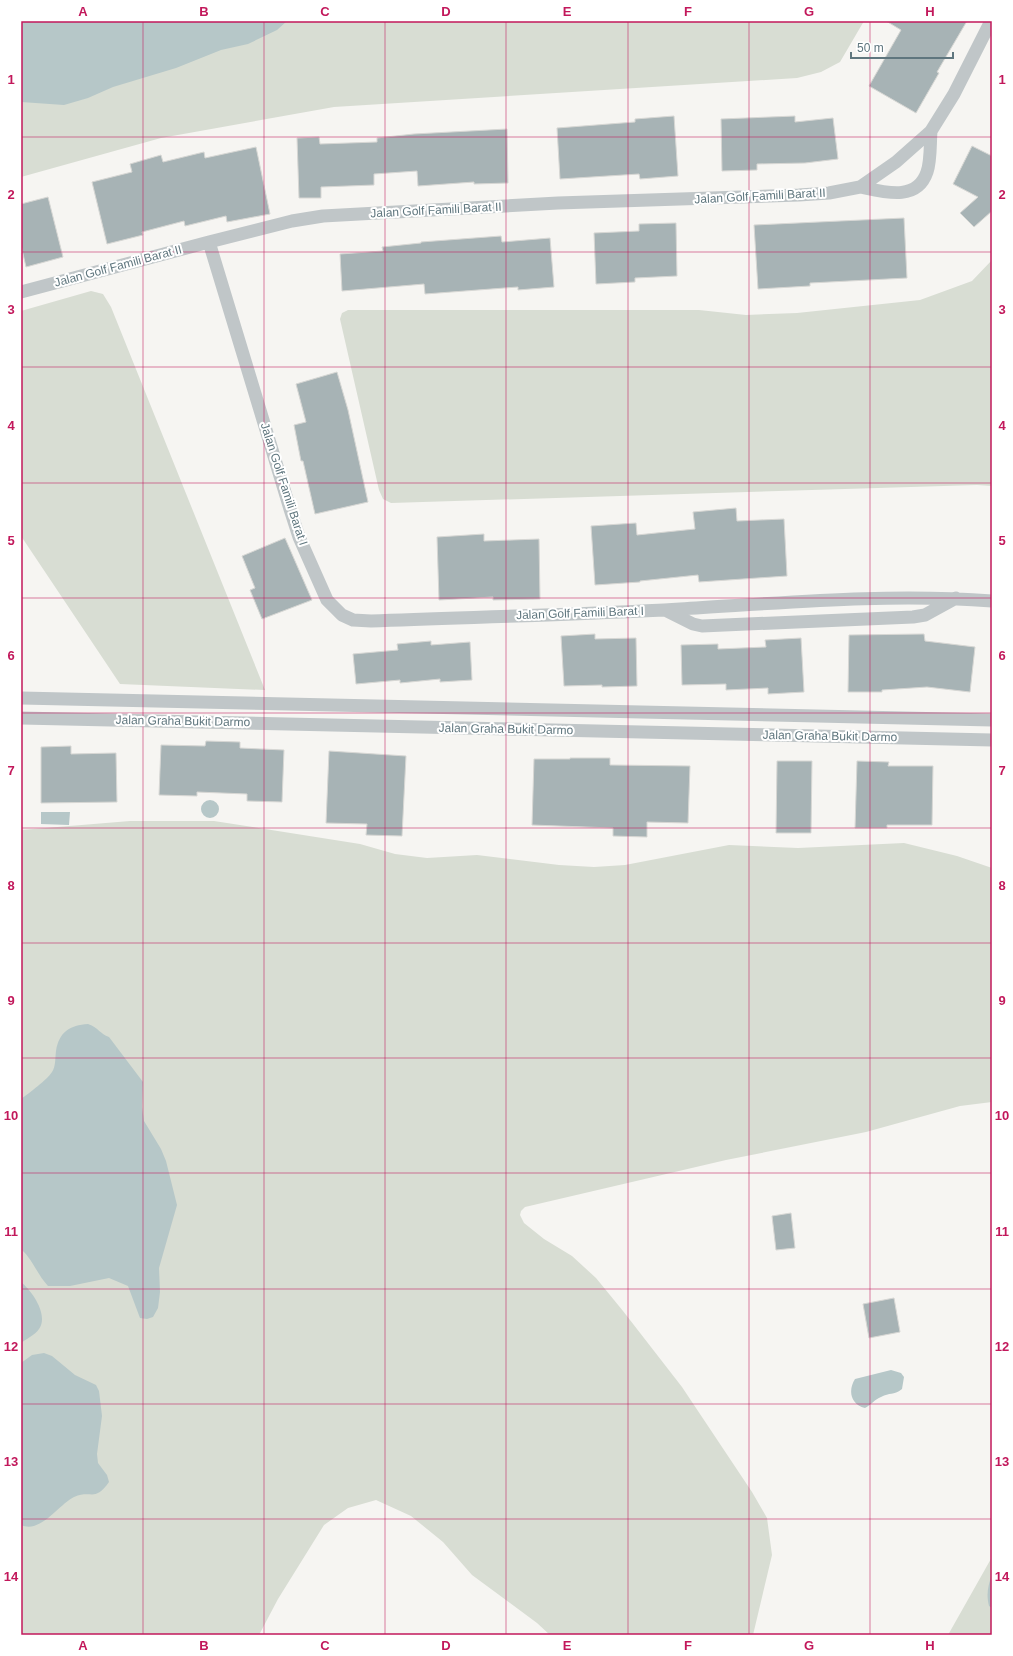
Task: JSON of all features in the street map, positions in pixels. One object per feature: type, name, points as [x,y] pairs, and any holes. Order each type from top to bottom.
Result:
[{"type":"street","name":"Jalan Golf Famili Barat II","points":[[860,187],[896,162],[931,132],[954,94],[991,21]]},
{"type":"street","name":"Jalan Golf Famili Barat II","points":[[21,292],[292,221],[323,216],[558,203],[799,195],[829,193],[860,187],[889,193],[904,193],[916,188],[928,171],[931,132]]},
{"type":"street","name":"Jalan Golf Famili Barat I","points":[[209,242],[294,523],[327,600],[342,615],[353,620],[370,621],[665,610],[851,599],[956,598],[992,601]]},
{"type":"street","name":"Jalan Golf Famili Barat I","points":[[665,610],[697,626],[710,626],[913,617],[930,613],[956,598]]},
{"type":"street","name":"Jalan Graha Bukit Darmo","points":[[21,698],[992,720]]},
{"type":"street","name":"Jalan Graha Bukit Darmo","points":[[21,718],[992,740]]},
{"type":"shaded area","points":[[21,21],[864,21],[840,62],[821,72],[797,78],[334,107],[161,138],[21,177]]},
{"type":"shaded area","points":[[21,21],[287,21],[277,30],[248,44],[221,50],[176,68],[113,87],[88,98],[64,105],[21,102]]},
{"type":"shaded area","points":[[992,260],[992,486],[977,485],[391,503],[383,499],[379,490],[340,319],[342,313],[348,310],[699,310],[746,315],[797,313],[920,300],[972,281]]},
{"type":"shaded area","points":[[91,291],[103,294],[111,307],[265,690],[120,684],[21,536],[21,311]]},
{"type":"shaded area","points":[[206,800],[214,800],[219,805],[217,816],[214,818],[206,818],[201,813],[201,805]]},
{"type":"shaded area","points":[[41,812],[70,812],[69,825],[41,824]]},
{"type":"shaded area","points":[[130,821],[214,821],[360,844],[395,854],[427,858],[477,855],[559,865],[594,867],[625,865],[729,845],[798,848],[904,843],[957,856],[992,868],[992,1102],[960,1106],[866,1132],[726,1160],[525,1207],[521,1211],[520,1215],[524,1223],[544,1239],[572,1256],[596,1278],[623,1311],[682,1387],[752,1492],[767,1518],[772,1555],[753,1635],[550,1635],[537,1623],[472,1575],[443,1542],[411,1516],[376,1500],[348,1508],[324,1525],[278,1599],[259,1635],[21,1635],[21,830]]},
{"type":"shaded area","points":[[88,1024],[109,1037],[143,1082],[142,1107],[144,1121],[161,1149],[166,1161],[177,1205],[159,1268],[160,1292],[158,1308],[153,1317],[147,1319],[140,1318],[128,1286],[109,1278],[70,1286],[48,1286],[21,1249],[21,1099],[52,1072],[55,1065],[57,1044],[63,1034],[76,1026]]},
{"type":"shaded area","points":[[21,1282],[30,1291],[38,1304],[41,1310],[42,1323],[33,1335],[21,1343]]},
{"type":"shaded area","points":[[44,1353],[52,1356],[75,1375],[96,1385],[99,1391],[102,1416],[97,1454],[98,1463],[107,1475],[109,1482],[100,1492],[96,1494],[85,1494],[74,1497],[43,1522],[28,1527],[21,1525],[21,1363],[32,1355]]},
{"type":"shaded area","points":[[891,1370],[901,1373],[904,1377],[902,1389],[879,1398],[865,1408],[853,1400],[851,1392],[855,1379]]},
{"type":"shaded area","points":[[992,1557],[992,1635],[948,1635]]},
{"type":"shaded area","points":[[992,1574],[992,1608],[989,1606],[988,1594]]},
{"type":"building","points":[[886,21],[967,21],[937,72],[939,73],[916,113],[869,86],[901,30]]},
{"type":"building","points":[[674,116],[678,176],[640,179],[639,174],[560,179],[557,128],[635,122],[635,119]]},
{"type":"building","points":[[795,116],[795,122],[833,118],[838,159],[805,163],[757,164],[757,170],[722,171],[721,119]]},
{"type":"building","points":[[507,129],[508,183],[474,184],[474,182],[418,186],[417,171],[374,174],[374,185],[321,187],[321,198],[299,198],[297,138],[319,137],[320,144],[377,142],[377,138],[414,134]]},
{"type":"building","points":[[972,146],[992,156],[992,211],[974,227],[960,213],[978,197],[953,184]]},
{"type":"building","points":[[256,147],[270,214],[227,222],[226,216],[185,226],[184,221],[142,232],[143,235],[107,244],[92,182],[132,172],[130,164],[161,155],[163,162],[204,152],[205,158]]},
{"type":"building","points":[[48,197],[63,257],[26,267],[21,245],[21,204]]},
{"type":"building","points":[[904,218],[907,278],[810,283],[810,286],[758,289],[754,225]]},
{"type":"building","points":[[676,223],[677,276],[635,278],[635,282],[596,284],[594,233],[639,231],[639,224]]},
{"type":"building","points":[[501,236],[502,242],[550,238],[554,287],[518,290],[518,287],[425,294],[424,284],[342,291],[340,254],[383,251],[382,247],[421,242]]},
{"type":"building","points":[[337,372],[348,410],[368,502],[315,514],[303,461],[301,461],[294,425],[306,422],[296,384]]},
{"type":"building","points":[[736,508],[737,521],[784,519],[787,576],[699,582],[698,575],[640,582],[595,585],[591,526],[636,523],[637,535],[695,529],[693,512]]},
{"type":"building","points":[[484,534],[484,541],[539,539],[540,599],[493,600],[493,597],[439,600],[437,537]]},
{"type":"building","points":[[285,538],[312,600],[262,619],[250,590],[255,588],[242,556]]},
{"type":"building","points":[[595,634],[595,639],[636,638],[637,686],[564,686],[561,636]]},
{"type":"building","points":[[924,634],[925,641],[975,647],[970,692],[927,687],[882,690],[882,692],[848,692],[849,635]]},
{"type":"building","points":[[801,638],[804,692],[768,694],[768,688],[726,690],[726,684],[682,685],[681,645],[718,644],[718,649],[766,647],[765,640]]},
{"type":"building","points":[[431,641],[431,645],[470,642],[472,680],[440,682],[440,679],[400,683],[400,680],[356,684],[353,654],[398,650],[397,644]]},
{"type":"building","points":[[206,741],[240,742],[240,748],[284,750],[282,802],[247,801],[247,794],[197,792],[197,796],[159,795],[161,745],[205,746]]},
{"type":"building","points":[[71,746],[71,754],[116,753],[117,802],[41,803],[41,747]]},
{"type":"building","points":[[329,751],[406,756],[402,836],[366,835],[367,824],[326,823]]},
{"type":"building","points":[[610,758],[610,765],[690,766],[688,823],[647,822],[647,837],[613,836],[613,828],[532,825],[534,759]]},
{"type":"building","points":[[777,761],[812,761],[811,833],[776,833]]},
{"type":"building","points":[[857,761],[889,762],[888,766],[933,766],[932,825],[887,825],[887,828],[855,828]]},
{"type":"building","points":[[791,1213],[795,1248],[776,1250],[772,1216]]},
{"type":"building","points":[[894,1298],[900,1332],[869,1338],[863,1304]]}]
